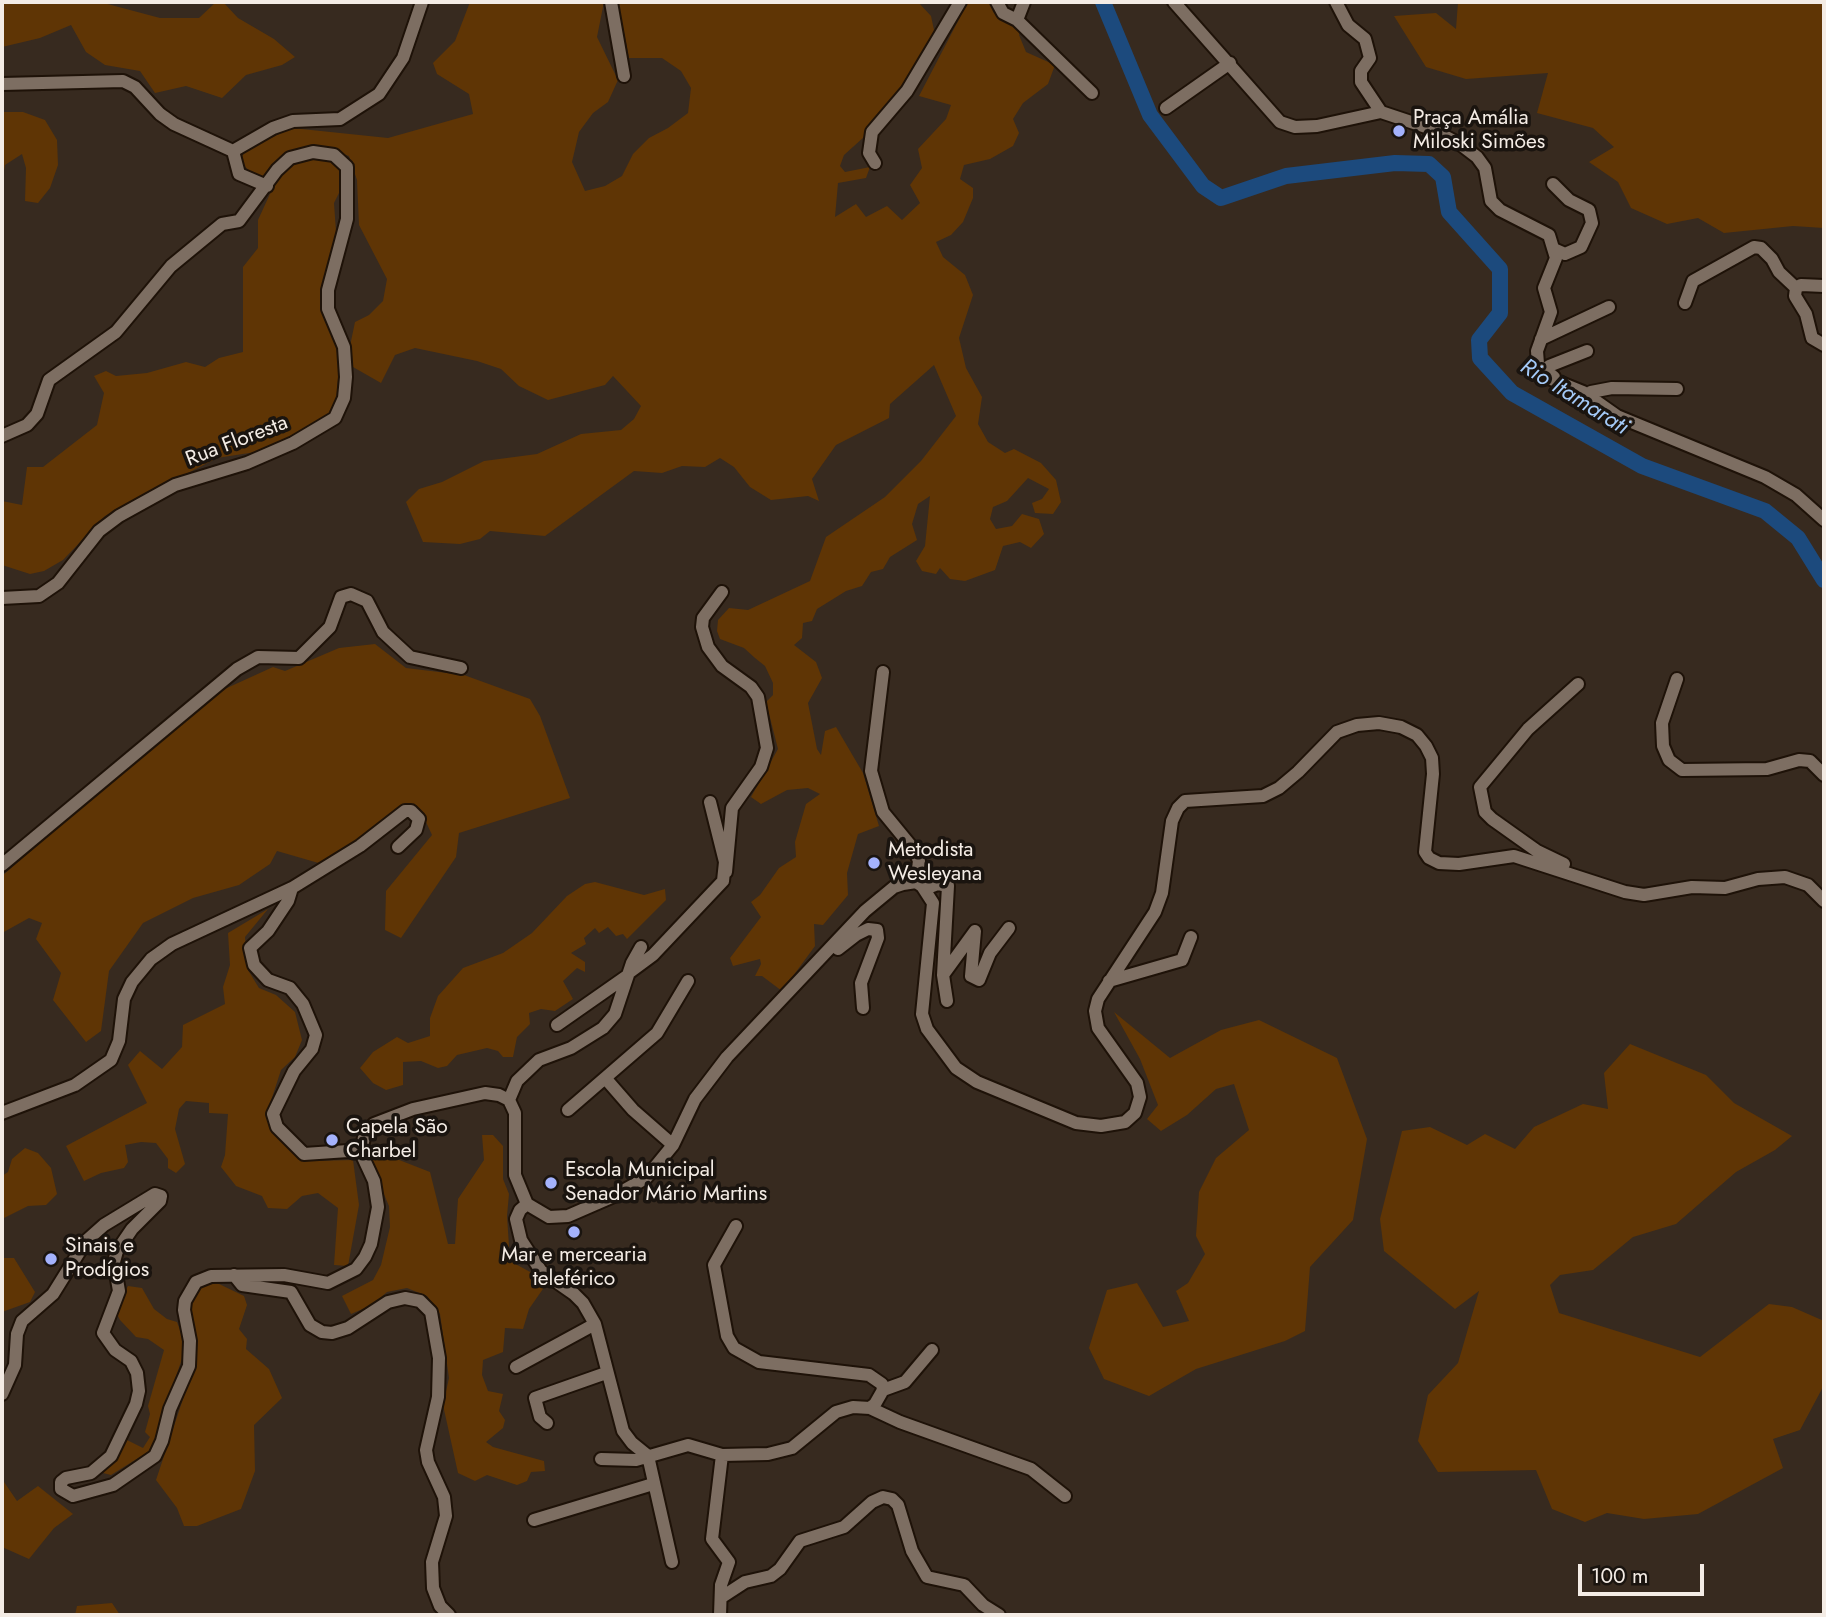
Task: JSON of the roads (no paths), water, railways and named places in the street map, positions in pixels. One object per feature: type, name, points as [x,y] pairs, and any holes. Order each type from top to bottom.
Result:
[{"type":"street","points":[[233,151],[273,128],[293,121],[340,120],[379,94],[403,58],[422,2]]},
{"type":"street","points":[[611,2],[624,76]]},
{"type":"street","points":[[875,163],[869,153],[868,141],[872,132],[907,91],[960,2]]},
{"type":"street","points":[[997,2],[1003,13],[1017,20],[1092,93]]},
{"type":"street","points":[[1017,20],[1024,2]]},
{"type":"street","points":[[1174,2],[1280,122],[1287,126],[1317,126],[1381,112],[1429,128],[1477,157],[1485,168],[1491,201],[1500,210],[1543,230],[1556,250],[1556,258],[1544,288],[1551,313],[1541,339],[1538,364],[1546,377],[1583,392],[1617,416],[1765,477],[1796,495],[1824,520]]},
{"type":"street","points":[[1336,2],[1348,26],[1365,39],[1370,58],[1361,71],[1361,82],[1381,112]]},
{"type":"street","points":[[1166,108],[1230,63]]},
{"type":"street","points":[[2,84],[123,81],[135,87],[160,114],[174,124],[233,151]]},
{"type":"street","points":[[233,151],[239,174],[267,186]]},
{"type":"street","name":"Rua Floresta","points":[[2,436],[27,425],[37,414],[49,380],[116,332],[172,266],[222,225],[239,221],[277,170],[290,159],[313,152],[334,155],[347,167],[346,219],[328,290],[328,309],[344,347],[346,377],[344,398],[335,418],[293,443],[247,463],[175,485],[119,516],[99,531],[58,583],[39,596],[2,598]]},
{"type":"street","points":[[1553,184],[1569,200],[1589,210],[1592,223],[1581,247],[1574,252],[1556,250]]},
{"type":"street","points":[[1685,303],[1693,281],[1754,247],[1772,259],[1780,272],[1796,288]]},
{"type":"street","points":[[1796,288],[1808,284],[1824,286]]},
{"type":"street","points":[[1796,288],[1795,296],[1806,314],[1812,338],[1824,345]]},
{"type":"street","points":[[1541,339],[1609,307]]},
{"type":"street","points":[[1587,351],[1548,369],[1552,376],[1591,393],[1617,416]]},
{"type":"street","points":[[1591,393],[1612,388],[1676,389]]},
{"type":"street","points":[[557,1026],[653,955],[716,891],[726,872],[732,808],[761,767],[767,748],[758,697],[751,687],[722,666],[708,647],[702,627],[703,618],[722,592]]},
{"type":"street","points":[[2,865],[237,669],[258,657],[299,658],[330,627],[341,597],[351,594],[367,601],[383,632],[410,657],[461,668]]},
{"type":"street","points":[[883,672],[871,771],[883,812],[915,851],[919,861],[921,886],[933,903],[922,1014],[927,1029],[956,1069],[977,1082],[1076,1124],[1101,1126],[1125,1122],[1135,1113],[1140,1097],[1137,1083],[1098,1028],[1095,1011],[1109,981],[1154,912],[1163,884],[1172,821],[1178,808],[1185,802],[1230,801],[1263,796],[1279,788],[1337,733],[1357,725],[1379,723],[1401,727],[1417,735],[1432,758],[1426,835],[1426,852],[1429,858],[1439,863],[1459,864],[1514,856],[1599,881]]},
{"type":"street","points":[[1677,679],[1666,705],[1662,735],[1669,760],[1682,769],[1767,769],[1799,760],[1810,761],[1824,775]]},
{"type":"street","points":[[1578,684],[1528,729],[1486,777],[1480,787],[1481,798],[1485,812],[1492,819],[1537,851],[1625,892],[1644,895],[1692,887],[1724,888],[1758,879],[1785,877],[1808,885],[1824,901]]},
{"type":"street","points":[[710,802],[726,872]]},
{"type":"street","points":[[2,1113],[75,1085],[111,1060],[117,1051],[124,999],[132,982],[151,959],[172,944],[292,888],[360,846],[405,811],[411,811],[419,819],[416,830],[398,847]]},
{"type":"street","points":[[641,947],[628,974],[615,1014],[603,1028],[571,1048],[539,1060],[517,1081],[509,1100],[516,1124],[515,1175],[527,1204],[549,1217],[568,1216],[646,1178],[673,1145],[695,1099],[727,1057],[865,911],[894,887],[938,884],[948,886],[943,975],[947,1001]]},
{"type":"street","points":[[292,888],[288,901],[268,931],[250,948],[254,965],[268,980],[289,988],[303,1004],[316,1035],[313,1049],[294,1071],[273,1114],[283,1134],[304,1154],[348,1151],[361,1153]]},
{"type":"street","points":[[943,975],[974,931],[971,976],[979,980],[990,953],[1009,928]]},
{"type":"street","points":[[820,961],[856,935],[868,929],[877,930],[878,938],[862,983],[863,1008]]},
{"type":"street","points":[[1109,981],[1182,960],[1191,937]]},
{"type":"street","points":[[568,1110],[657,1034],[688,981]]},
{"type":"street","points":[[606,1079],[633,1110],[673,1145]]},
{"type":"street","points":[[2,1394],[15,1364],[17,1334],[22,1321],[53,1294],[86,1241],[104,1225],[147,1198],[155,1194],[161,1196],[160,1201],[132,1229],[117,1251],[114,1262],[119,1290],[103,1333],[115,1350],[131,1361],[137,1373],[139,1391],[122,1438],[111,1456],[91,1473],[66,1478],[61,1482],[65,1493],[83,1495],[113,1485],[155,1456],[174,1398],[189,1366],[190,1341],[185,1325],[185,1301],[202,1278],[284,1275],[328,1283],[356,1269],[371,1244],[377,1207],[373,1181],[361,1153],[364,1137],[374,1124],[386,1117],[485,1093],[509,1100]]},
{"type":"street","points":[[527,1204],[520,1210],[517,1230],[530,1258],[541,1272],[583,1303],[594,1324],[623,1431],[632,1443],[648,1456],[671,1562]]},
{"type":"street","points":[[736,1226],[714,1265],[727,1336],[737,1352],[778,1366],[869,1375],[882,1384],[883,1390]]},
{"type":"street","points":[[234,1275],[242,1285],[291,1292],[310,1325],[321,1332],[332,1333],[348,1328],[388,1303],[405,1298],[421,1301],[431,1312],[439,1358],[438,1397],[426,1450],[444,1497],[446,1516],[432,1562],[433,1588],[440,1606],[449,1615]]},
{"type":"street","points":[[516,1367],[594,1324]]},
{"type":"street","points":[[870,1408],[883,1390],[905,1382],[932,1350]]},
{"type":"street","points":[[547,1423],[540,1417],[535,1398],[606,1373]]},
{"type":"street","points":[[601,1459],[636,1460],[688,1445],[723,1455],[768,1454],[792,1448],[836,1412],[853,1407],[870,1408],[900,1422],[1031,1469],[1065,1496]]},
{"type":"street","points":[[720,1615],[720,1585],[729,1562],[712,1539],[723,1455]]},
{"type":"street","points":[[534,1520],[653,1484]]},
{"type":"street","points":[[722,1597],[746,1582],[771,1576],[780,1569],[800,1541],[844,1527],[872,1502],[883,1497],[898,1505],[912,1551],[927,1577],[964,1585],[983,1605],[999,1615]]},
{"type":"waterway","name":"Rio Itamarati","points":[[1103,2],[1150,115],[1203,186],[1221,198],[1286,176],[1395,163],[1429,164],[1443,177],[1449,212],[1500,269],[1500,313],[1479,340],[1480,358],[1512,393],[1642,466],[1765,511],[1798,538],[1824,580]]},
{"type":"place","name":"Praça Amália Miloski Simões","points":[[1399,131]]},
{"type":"place","name":"Metodista Wesleyana","points":[[874,863]]},
{"type":"place","name":"Capela São Charbel","points":[[332,1140]]},
{"type":"place","name":"Escola Municipal Senador Mário Martins","points":[[551,1183]]},
{"type":"place","name":"Mar e mercearia teleférico","points":[[574,1232]]},
{"type":"place","name":"Sinais e Prodígios","points":[[51,1259]]}]
